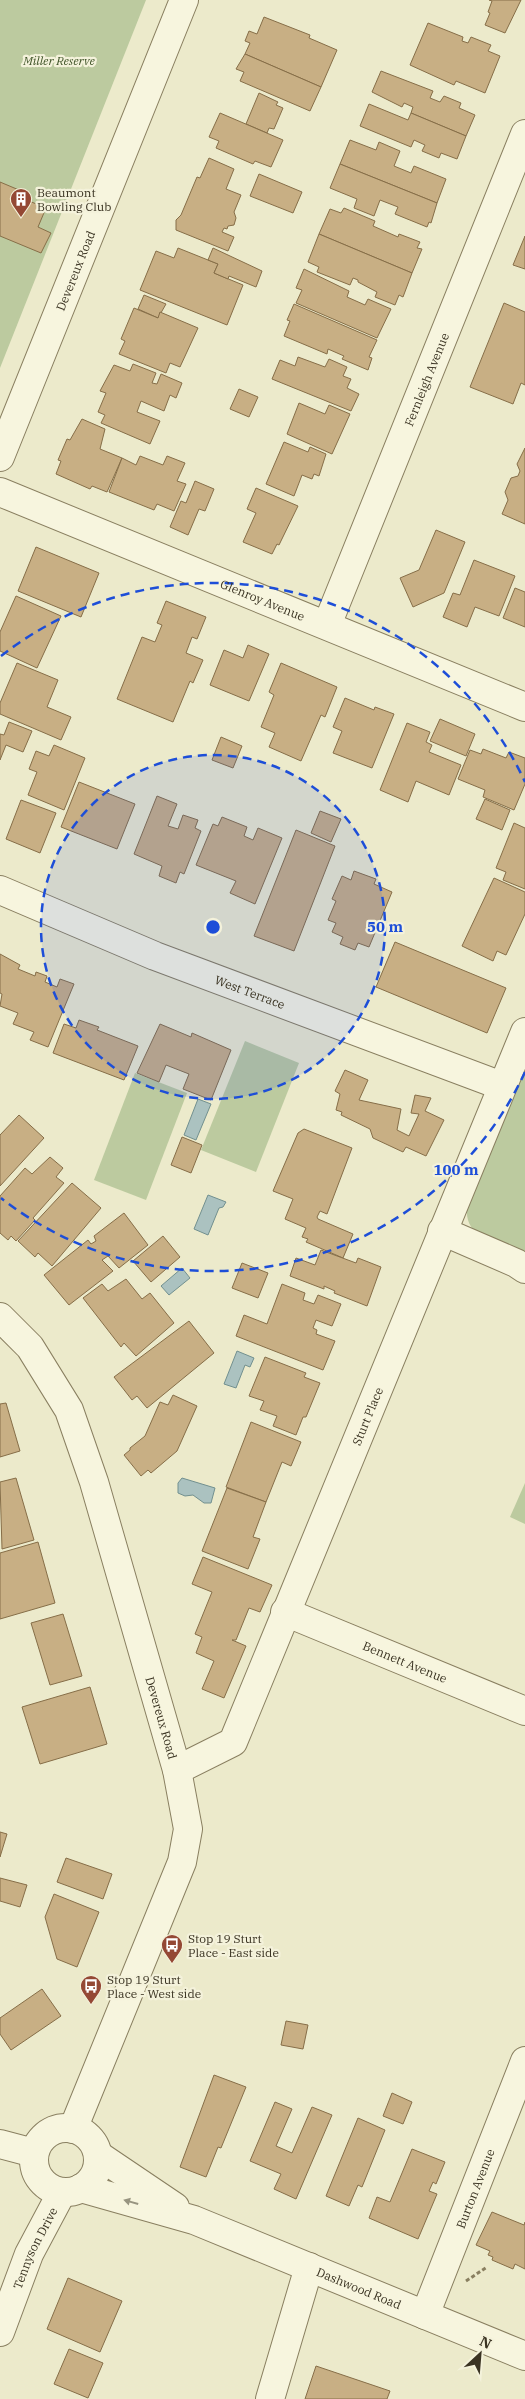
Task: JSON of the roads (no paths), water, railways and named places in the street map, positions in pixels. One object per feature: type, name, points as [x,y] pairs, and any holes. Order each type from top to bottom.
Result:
[{"type":"street","name":"Devereux Road","points":[[3,440],[184,0]]},
{"type":"street","name":"Fernleigh Avenue","points":[[327,625],[525,134]]},
{"type":"street","name":"Glenroy Avenue","points":[[0,492],[525,707]]},
{"type":"street","name":"West Terrace","points":[[0,890],[155,956],[502,1086]]},
{"type":"street","name":"Sturt Place","points":[[177,1770],[233,1742],[525,1032]]},
{"type":"street","points":[[442,1231],[516,1263],[525,1269]]},
{"type":"street","name":"Devereux Road","points":[[0,1317],[30,1348],[69,1410],[94,1482],[177,1770],[188,1828],[182,1862],[73,2129]]},
{"type":"street","name":"Bennett Avenue","points":[[285,1612],[525,1711]]},
{"type":"street","name":"Burton Avenue","points":[[425,2315],[525,2061]]},
{"type":"street","points":[[72,2190],[95,2174],[98,2155],[94,2144],[87,2136],[73,2129],[63,2128],[49,2133],[38,2144],[34,2153],[34,2164],[37,2174],[52,2189],[72,2190],[194,2220]]},
{"type":"street","points":[[0,2144],[34,2153]]},
{"type":"street","points":[[98,2155],[194,2220]]},
{"type":"street","name":"Tennyson Drive","points":[[0,2332],[29,2254],[72,2190]]},
{"type":"street","name":"Dashwood Road","points":[[194,2220],[525,2356]]},
{"type":"street","points":[[270,2399],[309,2267]]},
{"type":"water","points":[[198,1099],[211,1104],[196,1140],[184,1135]]},
{"type":"water","points":[[208,1195],[226,1202],[223,1207],[219,1208],[208,1235],[194,1229]]},
{"type":"water","points":[[182,1268],[190,1278],[169,1295],[161,1286]]},
{"type":"water","points":[[237,1351],[254,1358],[250,1367],[245,1365],[236,1388],[224,1384]]},
{"type":"water","points":[[182,1478],[215,1488],[211,1503],[204,1503],[193,1495],[185,1496],[178,1493],[178,1483]]},
{"type":"place","name":"Beaumont Bowling Club","points":[[21,218]]},
{"type":"place","name":"Stop 19 Sturt Place - East side","points":[[172,1964]]},
{"type":"place","name":"Stop 19 Sturt Place - West side","points":[[91,2005]]},
{"type":"park label","name":"Miller Reserve","points":[[59,60]]}]
